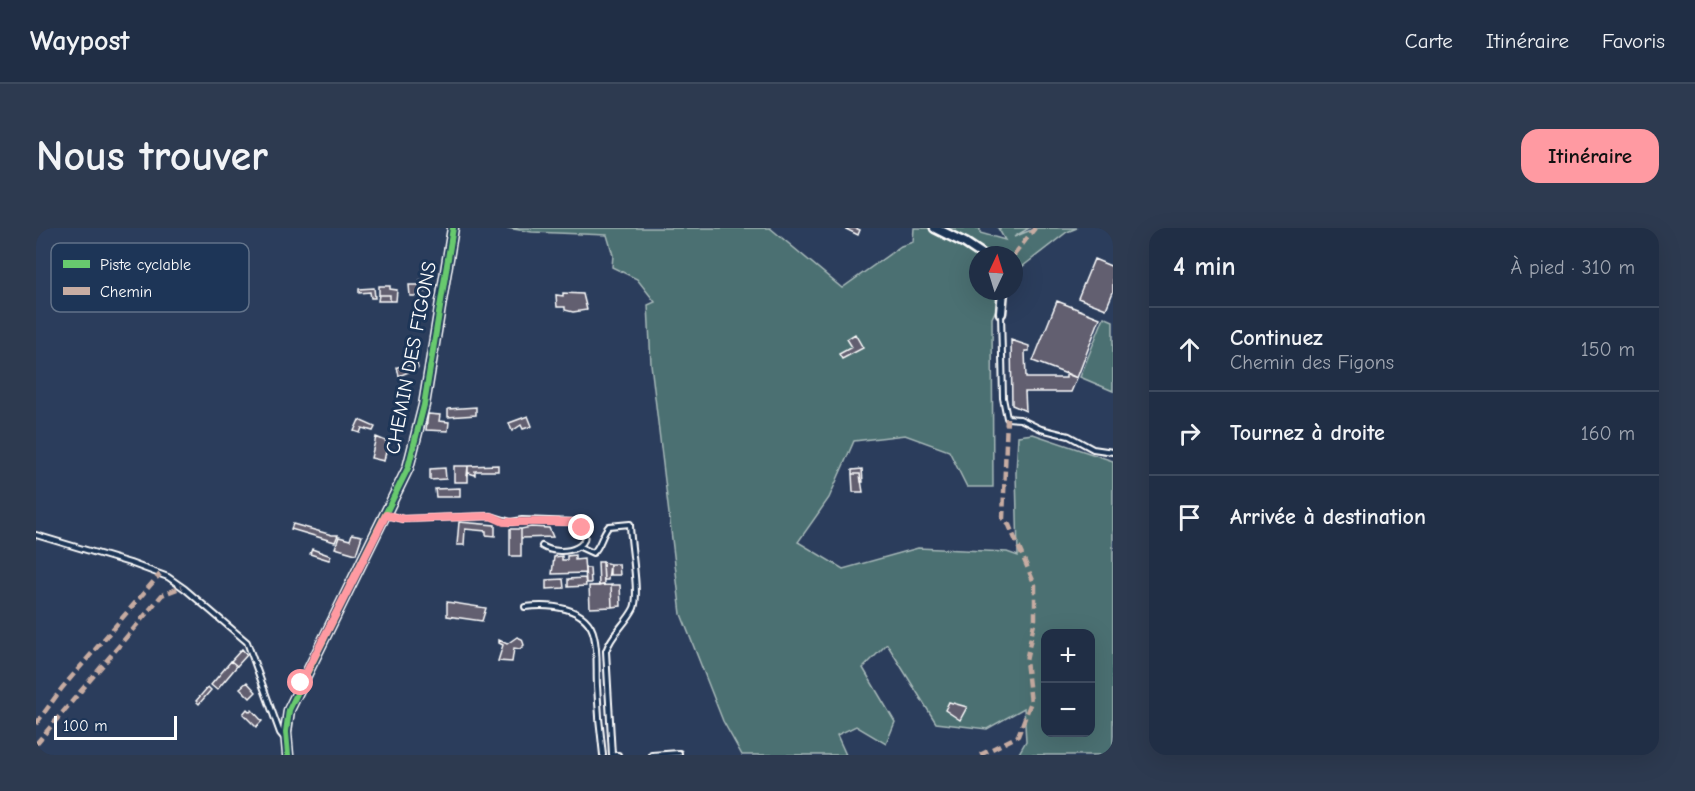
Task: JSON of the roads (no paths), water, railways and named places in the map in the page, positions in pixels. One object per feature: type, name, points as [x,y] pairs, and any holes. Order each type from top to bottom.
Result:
[{"type":"street","name":"CHEMIN DES FIGONS","points":[[288,755],[289,710],[403,481],[418,430],[453,228]]},
{"type":"street","points":[[935,228],[970,246]]},
{"type":"street","points":[[1001,314],[1002,300]]},
{"type":"lane","points":[[1001,314],[1004,398],[1007,418],[1020,419],[1041,429],[1069,436],[1093,449],[1113,452]]},
{"type":"lane","points":[[386,515],[403,519],[491,516],[504,522],[576,522],[582,528],[584,537],[580,547],[571,551],[552,552],[542,546]]},
{"type":"lane","points":[[580,547],[593,553],[598,548],[601,535],[609,526],[630,524],[636,595],[634,608],[610,638],[606,651],[615,755]]},
{"type":"lane","points":[[36,535],[130,562],[175,582],[248,642],[280,733],[287,741]]},
{"type":"lane","points":[[525,607],[543,604],[574,611],[587,621],[594,635],[603,755]]},
{"type":"lane","points":[[652,755],[679,753]]}]
